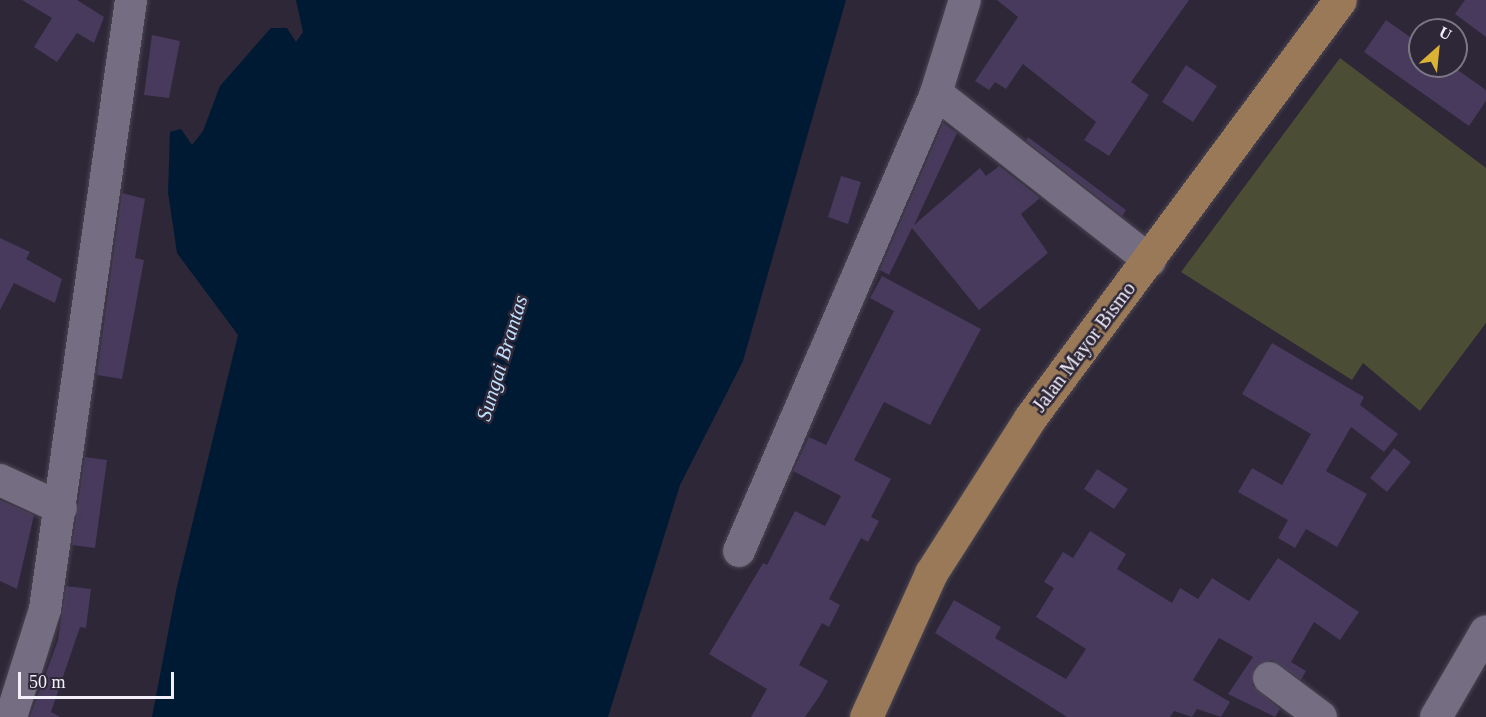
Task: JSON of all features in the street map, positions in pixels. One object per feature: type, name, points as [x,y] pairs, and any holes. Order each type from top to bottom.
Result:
[{"type":"main road","name":"Jalan Mayor Bismo","points":[[866,717],[937,564],[1030,418],[1150,261],[1340,0]]},
{"type":"street","points":[[11,717],[45,609],[131,0]]},
{"type":"street","points":[[739,551],[936,93],[964,0]]},
{"type":"street","points":[[936,93],[1150,261]]},
{"type":"street","points":[[0,480],[61,508]]},
{"type":"street","points":[[1436,717],[1486,631]]},
{"type":"street","points":[[1269,678],[1321,717]]},
{"type":"green space","points":[[1340,58],[1486,168],[1486,323],[1420,411],[1363,363],[1352,380],[1181,272]]},
{"type":"water","name":"Sungai Brantas","points":[[296,0],[846,0],[743,361],[680,485],[608,717],[152,717],[176,591],[238,335],[177,253],[168,192],[170,132],[181,129],[192,145],[203,131],[220,86],[271,28],[287,28],[296,42],[303,32]]},
{"type":"building","points":[[22,0],[77,0],[104,17],[94,43],[77,33],[57,62],[34,47],[52,18]]},
{"type":"building","points":[[997,0],[1189,0],[1131,82],[1149,95],[1109,156],[1084,140],[1096,122],[1023,64],[1006,89],[995,82],[989,90],[975,81],[1018,17]]},
{"type":"building","points":[[1465,0],[1486,0],[1486,37],[1468,24],[1468,18],[1460,18],[1455,14]]},
{"type":"building","points":[[1386,20],[1408,36],[1408,78],[1468,77],[1486,90],[1486,101],[1469,126],[1364,52]]},
{"type":"building","points":[[152,35],[180,41],[169,98],[144,95]]},
{"type":"building","points":[[1186,65],[1217,86],[1193,122],[1162,102]]},
{"type":"building","points":[[943,123],[957,133],[914,225],[980,168],[986,176],[999,166],[1040,198],[1021,214],[1048,253],[979,310],[912,228],[889,275],[880,270]]},
{"type":"building","points":[[1028,137],[1126,210],[1122,216],[1026,141]]},
{"type":"building","points":[[841,176],[861,182],[848,224],[828,217]]},
{"type":"building","points":[[122,193],[145,199],[135,258],[144,260],[122,379],[97,375]]},
{"type":"building","points":[[0,238],[30,252],[26,259],[62,279],[55,303],[14,283],[0,310]]},
{"type":"building","points":[[882,276],[981,329],[930,425],[884,402],[854,460],[891,479],[871,517],[879,521],[868,542],[861,538],[829,599],[840,605],[829,627],[822,623],[799,665],[828,681],[819,697],[805,717],[751,717],[767,689],[709,654],[763,563],[767,565],[795,511],[825,526],[841,496],[793,471],[809,437],[826,445],[894,311],[870,298]]},
{"type":"building","points":[[1272,343],[1364,397],[1360,405],[1398,434],[1384,452],[1351,427],[1326,471],[1367,494],[1337,547],[1306,529],[1295,548],[1278,538],[1288,520],[1238,492],[1252,468],[1282,485],[1311,434],[1242,394]]},
{"type":"building","points":[[1394,448],[1411,462],[1387,492],[1370,478]]},
{"type":"building","points":[[85,457],[107,460],[95,548],[72,545]]},
{"type":"building","points":[[1097,469],[1128,489],[1114,509],[1084,489]]},
{"type":"building","points":[[0,500],[34,515],[17,589],[0,581]]},
{"type":"building","points":[[1090,531],[1126,554],[1117,569],[1172,603],[1180,588],[1198,599],[1212,578],[1249,601],[1278,558],[1359,612],[1340,640],[1314,622],[1291,662],[1306,671],[1301,680],[1272,660],[1255,667],[1252,685],[1280,709],[1275,717],[1228,694],[1253,657],[1219,638],[1193,680],[1230,702],[1221,717],[1197,709],[1192,717],[1174,711],[1170,717],[1067,717],[935,633],[954,600],[1001,627],[995,638],[1066,679],[1086,649],[1036,617],[1054,588],[1044,582],[1063,552],[1073,558]]},
{"type":"building","points":[[66,586],[91,589],[86,628],[80,627],[51,712],[60,717],[30,717],[58,640]]}]
